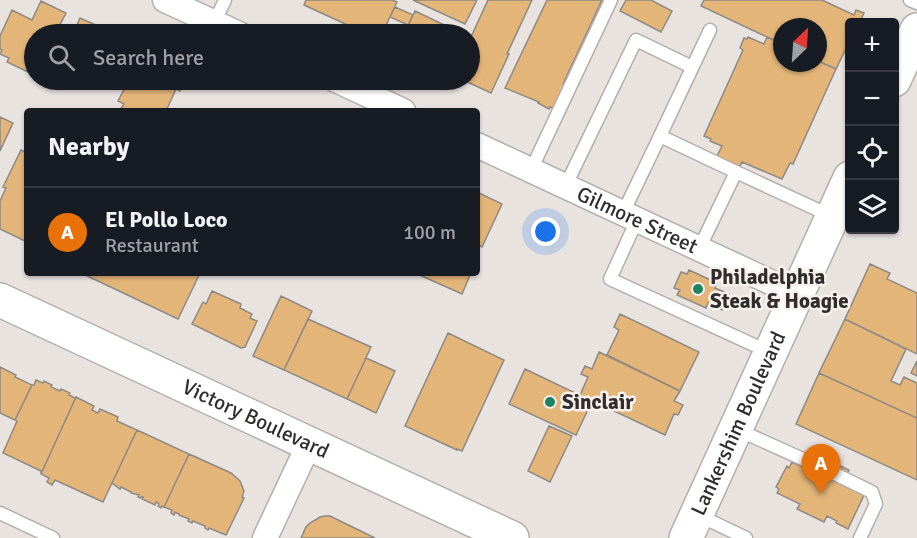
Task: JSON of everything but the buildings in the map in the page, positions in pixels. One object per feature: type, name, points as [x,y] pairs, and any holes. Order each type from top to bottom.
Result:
[{"type":"main road","points":[[898,72],[917,30]]},
{"type":"main road","name":"Lankershim Boulevard","points":[[691,526],[848,180]]},
{"type":"main road","name":"Victory Boulevard","points":[[0,300],[512,538]]},
{"type":"street","points":[[165,0],[214,23]]},
{"type":"street","points":[[358,90],[397,108]]},
{"type":"street","name":"Gilmore Street","points":[[480,146],[796,294]]},
{"type":"street","points":[[265,538],[309,444]]},
{"type":"lane","points":[[214,23],[225,0]]},
{"type":"lane","points":[[531,170],[611,0]]},
{"type":"lane","points":[[910,0],[917,3]]},
{"type":"lane","points":[[710,30],[660,136],[610,279],[770,353]]},
{"type":"lane","points":[[566,186],[636,40],[692,67]]},
{"type":"lane","points":[[660,136],[832,216]]},
{"type":"lane","points":[[699,249],[736,172]]},
{"type":"lane","points":[[735,429],[872,492],[876,504],[860,538]]},
{"type":"lane","points":[[0,513],[53,538]]},
{"type":"lane","points":[[691,526],[746,538]]},
{"type":"place","name":"Philadelphia Steak & Hoagie","points":[[698,289]]},
{"type":"place","name":"Sinclair","points":[[550,402]]},
{"type":"place","name":"El Pollo Loco","points":[[821,494]]}]
